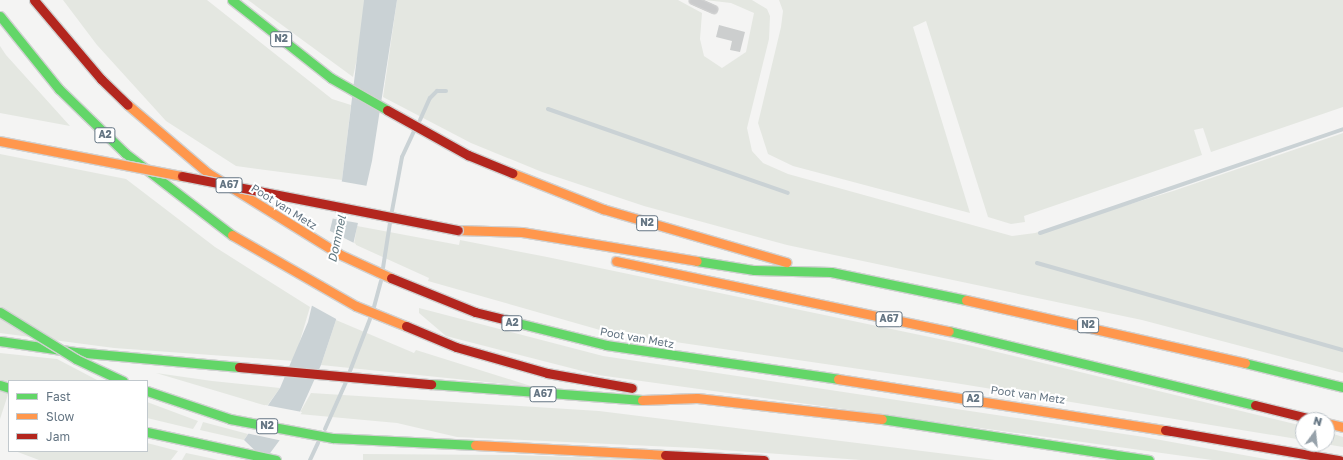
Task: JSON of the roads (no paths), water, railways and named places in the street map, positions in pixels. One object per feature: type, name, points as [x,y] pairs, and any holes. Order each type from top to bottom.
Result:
[{"type":"highway","name":"Poot van Metz","points":[[34,0],[101,79],[155,131],[242,195],[339,254],[420,292],[533,329],[606,345],[1059,411],[1339,460]]},
{"type":"highway","name":"N2","points":[[232,0],[332,78],[468,155],[603,209],[736,249],[831,272],[1084,324],[1343,387]]},
{"type":"highway","name":"A2","points":[[0,16],[92,123],[230,234],[323,289],[413,331],[547,373],[697,398],[947,428],[1149,460]]},
{"type":"highway","name":"A67","points":[[0,141],[543,247]]},
{"type":"highway","name":"N2","points":[[458,230],[522,232],[754,270],[831,272]]},
{"type":"highway","name":"A67","points":[[604,259],[971,336],[1295,415]]},
{"type":"highway","points":[[0,312],[76,358],[121,380]]},
{"type":"highway","name":"A67","points":[[0,341],[184,362],[390,381],[627,400],[697,398]]},
{"type":"highway","name":"N2","points":[[148,391],[250,424],[333,438],[390,442],[598,449],[764,460]]},
{"type":"highway","points":[[148,432],[276,460]]},
{"type":"lane","points":[[693,0],[714,9]]},
{"type":"water","name":"Dommel","points":[[364,0],[397,0],[372,161],[336,320],[321,365],[299,414],[265,460],[244,440],[280,388],[308,322],[342,180]]},
{"type":"waterway","points":[[420,120],[430,98],[437,91],[446,91]]},
{"type":"waterway","points":[[548,109],[788,193]]},
{"type":"waterway","points":[[1040,233],[1343,129]]},
{"type":"waterway","points":[[392,211],[402,157],[414,131]]},
{"type":"waterway","points":[[383,268],[390,223]]},
{"type":"waterway","points":[[1037,263],[1343,350]]},
{"type":"waterway","points":[[374,307],[381,281]]},
{"type":"waterway","points":[[350,371],[370,319]]},
{"type":"waterway","points":[[325,429],[346,382]]},
{"type":"waterway","points":[[310,460],[318,443]]}]
